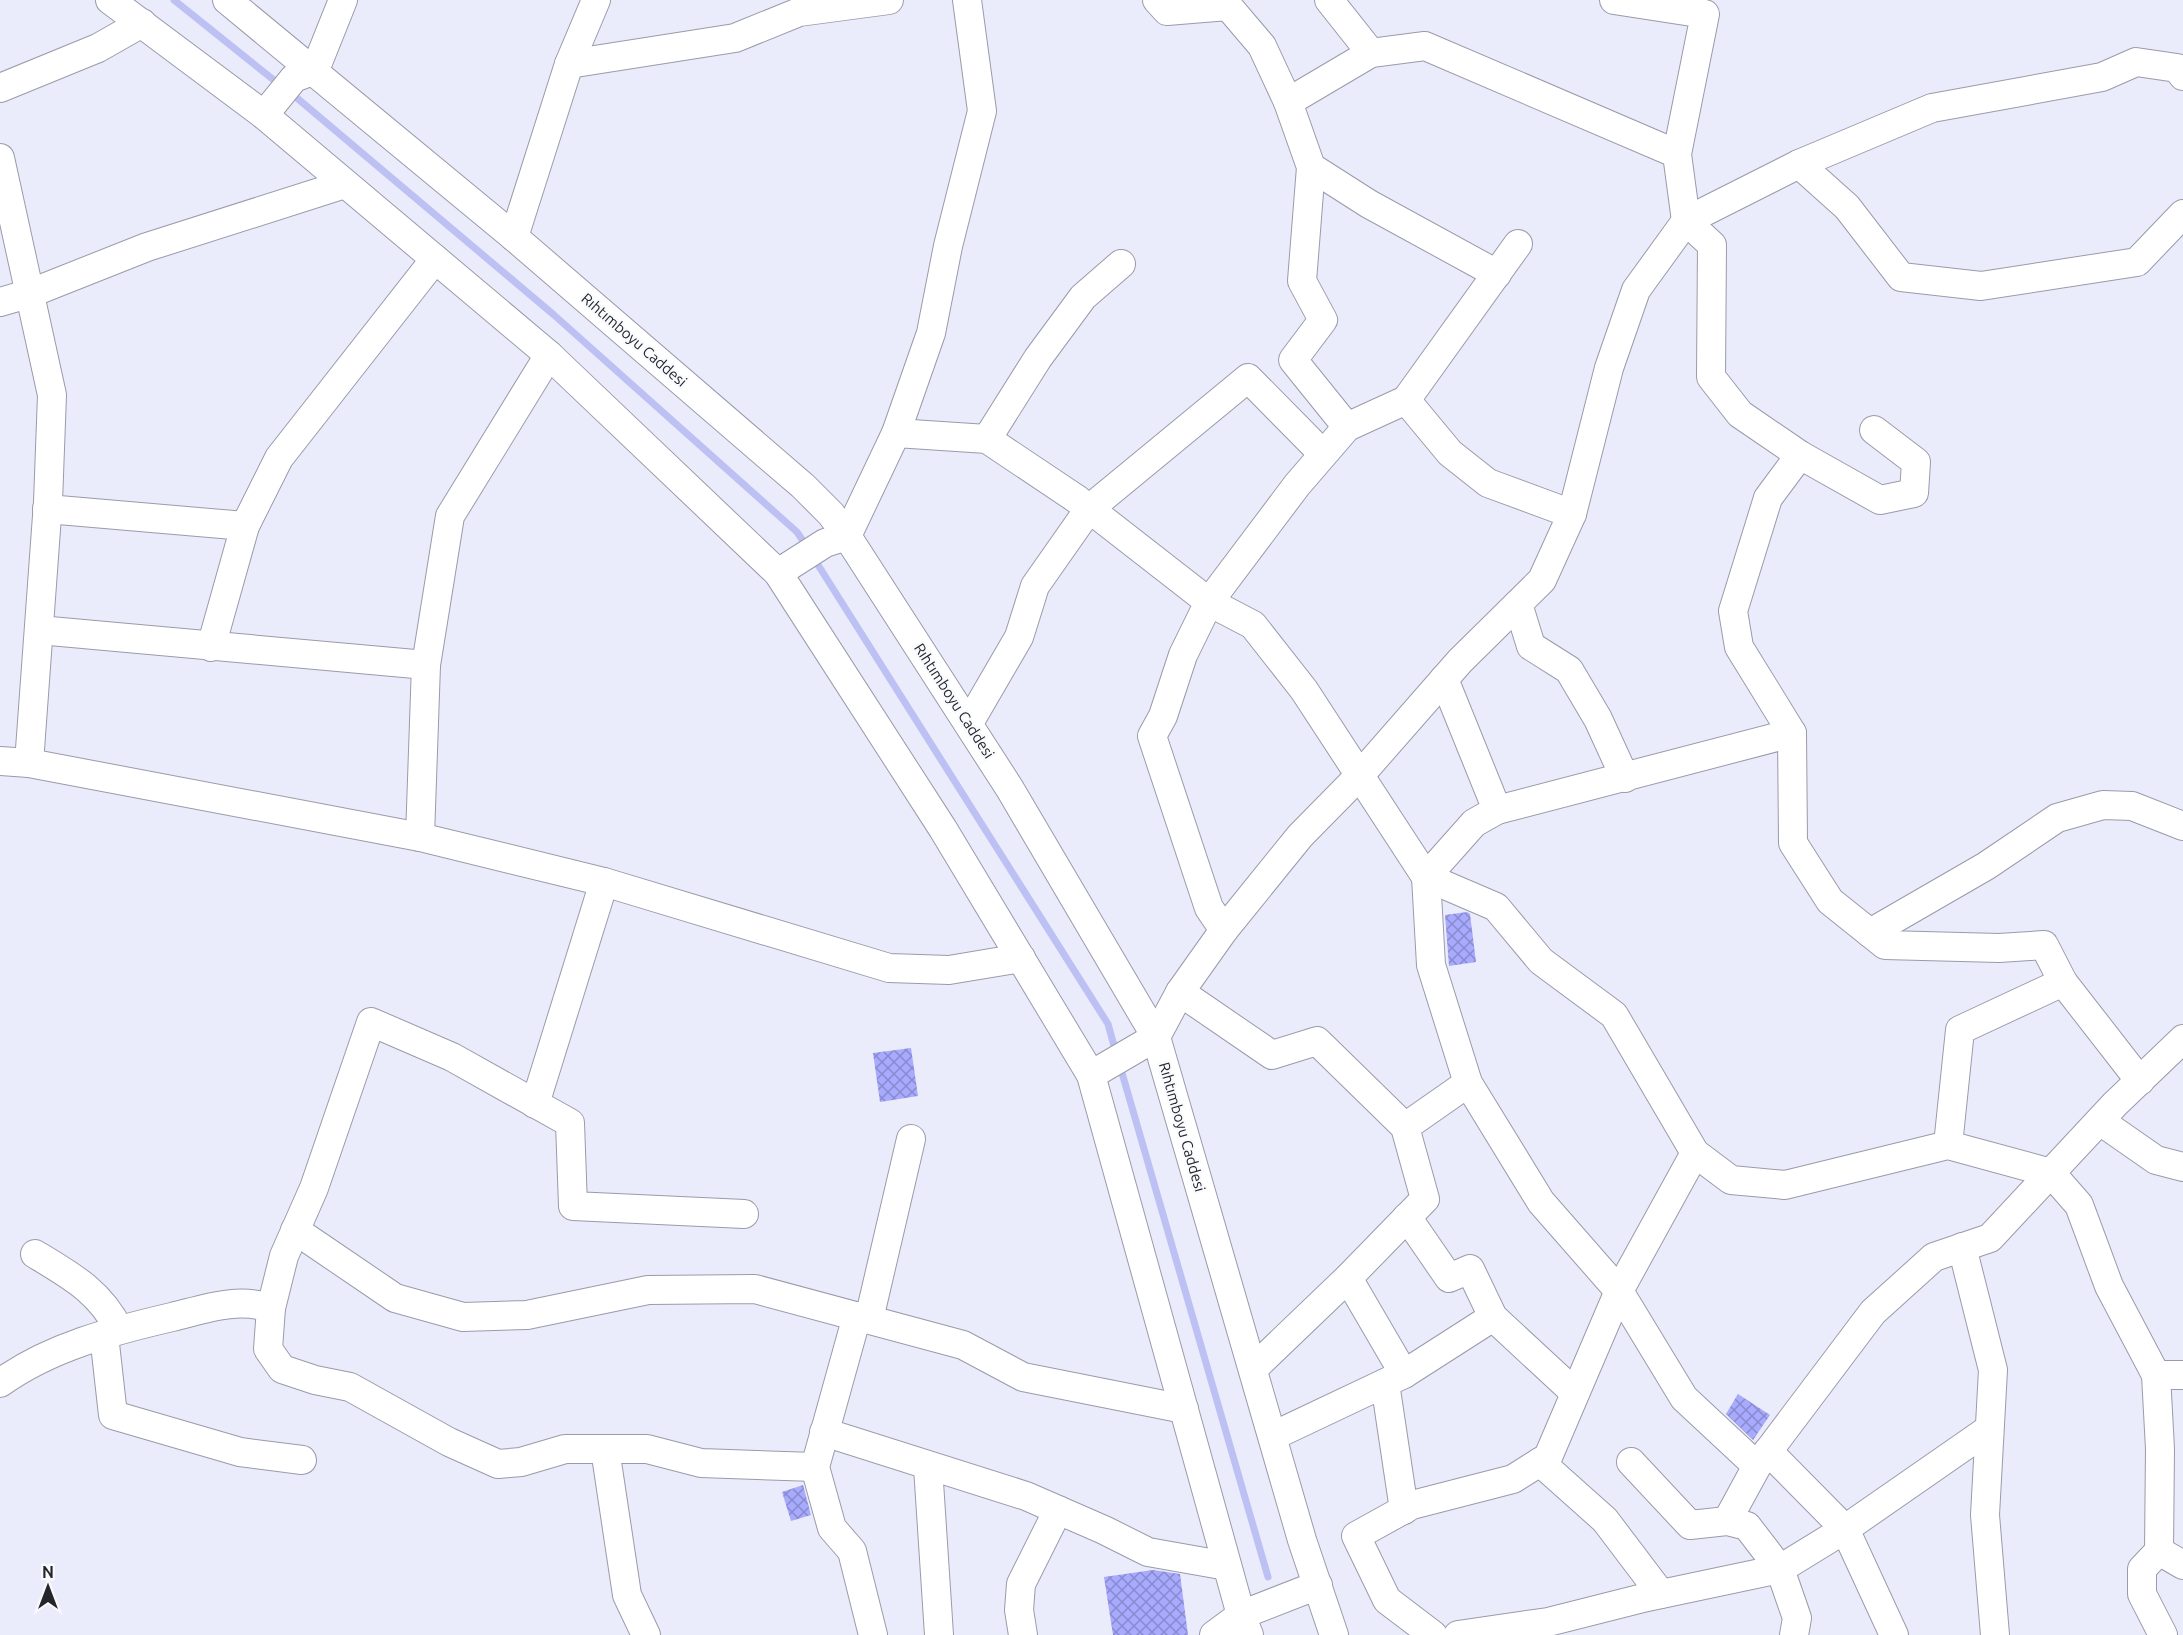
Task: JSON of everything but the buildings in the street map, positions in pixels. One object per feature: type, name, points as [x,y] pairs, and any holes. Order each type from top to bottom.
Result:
[{"type":"street","points":[[110,0],[268,109],[345,184],[549,355],[786,568],[1021,958],[1098,1071],[1184,1409],[1245,1625]]},
{"type":"street","name":"Rıhtımboyu Caddesi","points":[[227,0],[304,74],[514,237],[803,486],[831,514],[836,540],[969,723],[1145,1043],[1254,1368],[1334,1635]]},
{"type":"street","points":[[268,109],[304,74],[343,0]]},
{"type":"street","points":[[514,237],[569,64],[596,0]]},
{"type":"street","points":[[569,64],[735,38],[799,12],[889,0]]},
{"type":"street","points":[[786,568],[836,540],[896,433],[931,333],[948,246],[982,111],[967,0]]},
{"type":"street","points":[[1157,0],[1167,11],[1228,6],[1262,46],[1288,102],[1311,166],[1302,281],[1323,320],[1293,360],[1347,427]]},
{"type":"street","points":[[1329,0],[1371,53]]},
{"type":"street","points":[[1614,0],[1706,14],[1677,154],[1686,221],[1712,245],[1711,377],[1740,414],[1800,455],[1880,500],[1914,493],[1916,462],[1874,430]]},
{"type":"street","points":[[0,88],[98,48],[142,23]]},
{"type":"street","points":[[1288,102],[1371,53],[1425,46],[1677,154]]},
{"type":"street","points":[[1098,1071],[1145,1043],[1224,930],[1300,836],[1361,774],[1444,679],[1542,580],[1572,514],[1608,368],[1636,290],[1686,221],[1799,164],[1932,108],[2102,76],[2136,62],[2177,68],[2183,76]]},
{"type":"street","points":[[0,158],[52,395],[47,509],[29,763]]},
{"type":"street","points":[[1799,164],[1847,207],[1901,277],[1981,286],[2136,262],[2183,214]]},
{"type":"street","points":[[1311,166],[1369,204],[1497,274]]},
{"type":"street","points":[[0,303],[31,293],[147,246],[345,184]]},
{"type":"street","points":[[1224,930],[1209,908],[1152,736],[1163,716],[1183,655],[1209,602],[1323,454],[1347,427],[1406,400],[1518,244]]},
{"type":"street","points":[[211,647],[245,526],[279,458],[435,259]]},
{"type":"street","points":[[987,439],[1038,358],[1083,297],[1121,264]]},
{"type":"street","points":[[420,837],[426,665],[450,516],[549,355]]},
{"type":"street","points":[[969,723],[1019,637],[1035,586],[1089,509],[1248,378],[1323,454]]},
{"type":"street","points":[[1406,400],[1450,453],[1488,483],[1572,514]]},
{"type":"street","points":[[896,433],[987,439],[1089,509],[1209,602],[1253,624],[1304,690],[1361,774],[1426,877],[1431,965],[1468,1083],[1541,1202],[1619,1291],[1684,1398],[1762,1458],[1845,1529],[1894,1635]]},
{"type":"street","points":[[1800,455],[1768,498],[1733,611],[1739,647],[1792,733],[1793,843],[1830,901],[1885,945],[1999,948],[2044,945],[2063,982],[2139,1081]]},
{"type":"street","points":[[47,509],[245,526]]},
{"type":"street","points":[[1518,604],[1531,646],[1569,670],[1598,719],[1625,778]]},
{"type":"street","points":[[39,630],[426,665]]},
{"type":"street","points":[[1444,679],[1497,810]]},
{"type":"street","points":[[1426,877],[1474,823],[1497,810],[1792,733]]},
{"type":"street","points":[[0,761],[29,763],[420,837],[604,882],[889,968],[949,969],[1021,958]]},
{"type":"street","points":[[1870,933],[1986,866],[2057,818],[2103,805],[2132,806],[2183,826]]},
{"type":"street","points":[[1426,877],[1496,907],[1541,961],[1614,1015],[1695,1154],[1731,1180],[1785,1185],[1948,1145],[2051,1173],[2079,1206],[2109,1286],[2169,1375],[2160,1449],[2158,1551],[2142,1569],[2142,1594],[2163,1635]]},
{"type":"street","points":[[535,1104],[604,882]]},
{"type":"street","points":[[1948,1145],[1960,1030],[2063,982]]},
{"type":"street","points":[[1180,992],[1272,1055],[1317,1041],[1404,1127],[1425,1199],[1348,1278],[1254,1368]]},
{"type":"street","points":[[744,1214],[573,1206],[570,1123],[452,1057],[371,1022],[314,1188],[284,1256],[271,1308],[268,1349],[282,1369],[315,1380],[350,1387],[449,1442],[498,1464],[521,1462],[565,1449],[647,1449],[701,1463],[815,1467]]},
{"type":"street","points":[[1727,1521],[1762,1458],[1872,1312],[1934,1257],[1990,1238],[2100,1121],[2183,1040]]},
{"type":"street","points":[[1404,1127],[1468,1083]]},
{"type":"street","points":[[2100,1121],[2156,1160],[2183,1167]]},
{"type":"street","points":[[873,1635],[852,1551],[832,1528],[815,1467],[824,1432],[863,1317],[911,1139]]},
{"type":"street","points":[[1433,1635],[1387,1600],[1356,1536],[1412,1505],[1514,1479],[1548,1456],[1619,1291],[1695,1154]]},
{"type":"street","points":[[1407,1217],[1449,1278],[1470,1269],[1493,1317],[1575,1393]]},
{"type":"street","points":[[295,1230],[395,1298],[463,1317],[527,1315],[648,1290],[755,1289],[963,1345],[1023,1377],[1184,1409]]},
{"type":"street","points":[[1962,1247],[1993,1370],[1985,1515],[1995,1635]]},
{"type":"street","points":[[35,1254],[94,1293],[106,1306],[112,1332],[113,1415],[240,1452],[302,1460]]},
{"type":"street","points":[[1348,1278],[1395,1378],[1404,1510]]},
{"type":"street","points":[[0,1383],[33,1362],[112,1332],[235,1303],[271,1308]]},
{"type":"street","points":[[1273,1436],[1395,1378],[1493,1317]]},
{"type":"street","points":[[1458,1635],[1556,1629],[1661,1594],[1780,1569],[1845,1529],[1989,1429]]},
{"type":"street","points":[[824,1432],[928,1467],[1026,1496],[1148,1552],[1227,1566]]},
{"type":"street","points":[[605,1449],[627,1595],[646,1635]]},
{"type":"street","points":[[1540,1462],[1605,1520],[1661,1594]]},
{"type":"street","points":[[1630,1462],[1690,1525],[1727,1521],[1747,1526],[1780,1569],[1797,1618],[1794,1635]]},
{"type":"street","points":[[928,1467],[939,1635]]},
{"type":"street","points":[[1023,1635],[1019,1610],[1021,1584],[1058,1510]]},
{"type":"street","points":[[2158,1551],[2183,1565]]},
{"type":"street","points":[[1214,1635],[1245,1625],[1318,1585]]},
{"type":"waterway","points":[[174,0],[280,85]]},
{"type":"waterway","points":[[291,93],[554,315],[797,532],[807,547]]},
{"type":"waterway","points":[[813,557],[1108,1024],[1116,1053]]},
{"type":"waterway","points":[[1120,1066],[1268,1577]]}]
